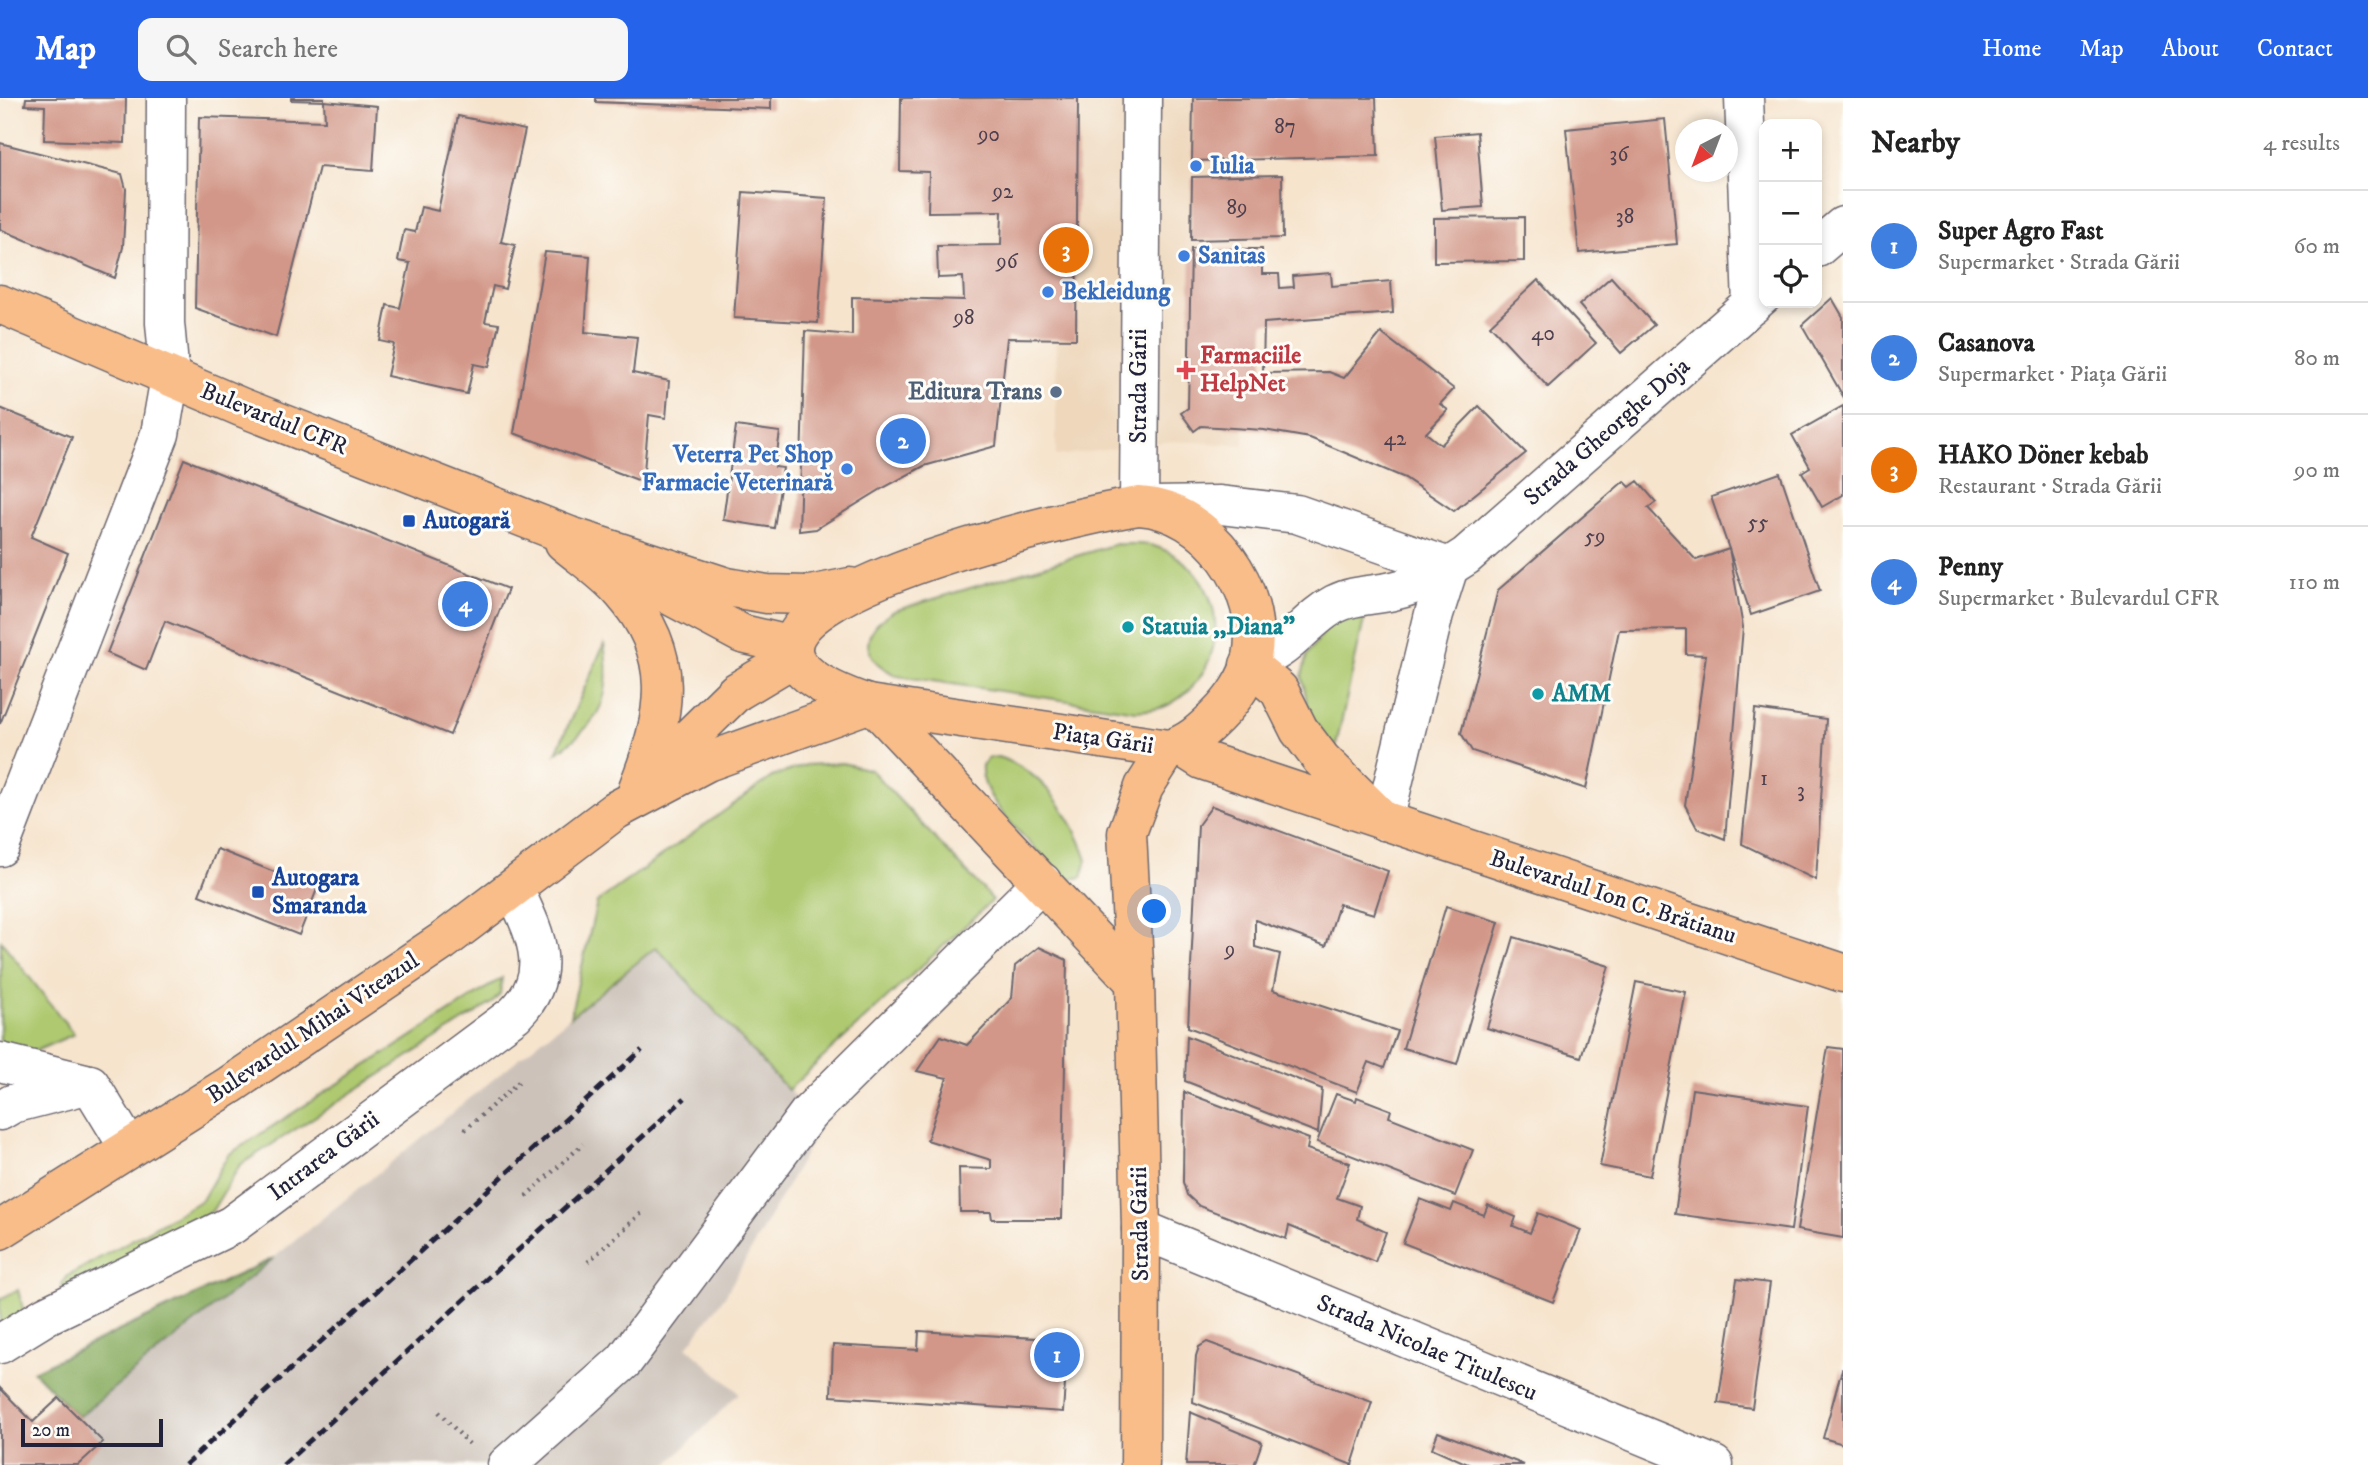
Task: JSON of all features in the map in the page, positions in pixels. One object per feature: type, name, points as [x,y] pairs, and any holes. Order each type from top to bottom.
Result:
[{"type":"main road","name":"Bulevardul CFR","points":[[0,304],[170,377],[550,530],[727,587],[766,594],[810,595],[866,585]]},
{"type":"main road","points":[[793,652],[809,619],[829,604],[866,585],[1026,529],[1146,506]]},
{"type":"main road","name":"Piața Gării","points":[[793,652],[798,668],[825,688],[871,705],[1174,747],[1203,731],[1224,709],[1250,663],[1254,630],[1243,586],[1230,562],[1199,529],[1146,506]]},
{"type":"main road","name":"Bulevardul CFR","points":[[550,530],[711,621],[793,652]]},
{"type":"main road","points":[[550,530],[620,590],[645,621],[661,658],[664,685],[652,754],[627,799]]},
{"type":"main road","name":"Bulevardul Mihai Viteazul","points":[[0,1230],[242,1078],[514,889],[627,799],[727,700],[793,652]]},
{"type":"main road","name":"Bulevardul Ion C. Brătianu","points":[[1250,663],[1279,690],[1299,730],[1321,759],[1384,821]]},
{"type":"main road","points":[[871,705],[1135,982]]},
{"type":"main road","name":"Bulevardul Mihai Viteazul","points":[[627,799],[707,762],[871,705]]},
{"type":"main road","name":"Bulevardul Ion C. Brătianu","points":[[1174,747],[1202,760],[1843,973]]},
{"type":"main road","name":"Strada Gării","points":[[1140,1465],[1141,1229],[1135,982],[1127,833],[1143,787],[1174,747]]},
{"type":"street","points":[[0,847],[160,435],[170,377],[165,323],[166,98]]},
{"type":"street","name":"Strada Gării","points":[[1142,98],[1146,506]]},
{"type":"street","points":[[1744,98],[1758,300]]},
{"type":"street","points":[[1821,245],[1843,226]]},
{"type":"street","name":"Strada Gheorghe Doja","points":[[1250,663],[1275,654],[1313,617],[1337,603],[1364,594],[1410,587],[1449,567],[1476,548],[1758,300]]},
{"type":"street","points":[[1146,506],[1220,505],[1297,514],[1449,567],[1434,614],[1384,821]]},
{"type":"street","points":[[491,1457],[624,1361],[808,1114],[1042,882]]},
{"type":"street","name":"Intrarea Gării","points":[[0,1344],[47,1315],[232,1225],[515,1014],[531,998],[538,977],[537,937],[514,889]]},
{"type":"street","points":[[0,1062],[90,1084],[129,1148]]},
{"type":"street","points":[[0,1111],[12,1104],[90,1084]]},
{"type":"street","name":"Strada Nicolae Titulescu","points":[[1141,1229],[1714,1465]]},
{"type":"path","points":[[465,1130],[522,1079]]},
{"type":"path","points":[[526,1196],[583,1144]]},
{"type":"path","points":[[588,1262],[645,1211]]},
{"type":"path","points":[[439,1412],[491,1457]]},
{"type":"shaded area","points":[[1057,98],[1245,98],[1244,445],[1173,441],[1056,456]]},
{"type":"shaded area","points":[[656,947],[821,1125],[725,1296],[687,1347],[739,1393],[667,1465],[26,1465],[78,1417]]},
{"type":"green space","points":[[1116,544],[1150,545],[1179,558],[1198,576],[1210,597],[1215,621],[1214,645],[1205,668],[1190,689],[1164,707],[1136,711],[898,676],[876,662],[871,654],[869,637],[882,619],[894,611]]},
{"type":"green space","points":[[1366,611],[1335,750],[1309,714],[1302,676],[1307,655],[1331,622]]},
{"type":"green space","points":[[604,644],[607,679],[600,707],[584,730],[556,753]]},
{"type":"green space","points":[[998,757],[1029,773],[1043,784],[1065,812],[1087,860],[1082,877],[1069,879],[1059,872],[998,808],[983,779],[982,765],[989,758]]},
{"type":"green space","points":[[842,763],[871,770],[993,900],[788,1090],[656,947],[570,1017],[597,902],[772,777],[806,765]]},
{"type":"green space","points":[[1,941],[74,1034],[24,1056],[0,1041]]},
{"type":"green space","points":[[502,978],[500,994],[493,1002],[240,1165],[212,1211],[64,1296],[61,1286],[66,1277],[202,1200],[228,1155]]},
{"type":"green space","points":[[274,1258],[78,1417],[33,1371]]},
{"type":"green space","points":[[18,1290],[26,1320],[0,1331],[0,1299]]},
{"type":"building","points":[[26,98],[126,98],[125,143],[44,140],[45,106],[25,105]]},
{"type":"building","points":[[324,98],[324,101],[291,100]]},
{"type":"building","points":[[596,98],[771,98],[771,109],[596,102]]},
{"type":"building","points":[[901,98],[1078,98],[1076,339],[1007,338],[996,446],[924,466],[816,529],[799,531],[805,331],[852,335],[852,297],[964,300],[963,277],[938,278],[937,246],[1001,245],[1002,211],[928,212],[929,172],[900,171]]},
{"type":"building","points":[[1193,98],[1376,98],[1378,156],[1192,161]]},
{"type":"building","points":[[324,101],[377,106],[373,171],[319,167],[276,337],[195,308],[199,117],[325,121]]},
{"type":"building","points":[[458,116],[525,130],[501,242],[515,245],[505,289],[493,286],[485,322],[499,324],[489,367],[474,364],[467,394],[387,376],[394,344],[380,341],[387,305],[400,308],[410,263],[398,261],[404,230],[415,232],[421,207],[438,211]]},
{"type":"building","points":[[1665,119],[1677,244],[1579,253],[1566,129]]},
{"type":"building","points":[[1477,132],[1483,207],[1442,210],[1435,136]]},
{"type":"building","points":[[0,143],[122,174],[126,189],[123,247],[115,278],[0,229]]},
{"type":"building","points":[[1282,175],[1283,238],[1191,240],[1192,177]]},
{"type":"building","points":[[743,192],[827,198],[818,323],[734,318]]},
{"type":"building","points":[[1524,217],[1524,261],[1434,262],[1434,218]]},
{"type":"building","points":[[1191,249],[1262,249],[1262,274],[1279,274],[1280,288],[1294,287],[1293,276],[1331,273],[1332,286],[1391,281],[1393,313],[1264,323],[1263,373],[1329,372],[1344,378],[1381,333],[1454,389],[1440,404],[1448,410],[1426,433],[1441,445],[1479,406],[1526,453],[1454,511],[1405,478],[1310,438],[1264,430],[1201,426],[1194,431],[1181,413],[1188,408]]},
{"type":"building","points":[[545,252],[590,256],[585,332],[637,337],[633,373],[669,381],[666,418],[649,415],[643,482],[514,433]]},
{"type":"building","points":[[1611,277],[1654,325],[1621,353],[1579,305]]},
{"type":"building","points":[[1538,280],[1596,343],[1548,387],[1490,325]]},
{"type":"building","points":[[1832,298],[1843,317],[1843,396],[1802,325]]},
{"type":"building","points":[[1843,406],[1843,495],[1822,507],[1802,472],[1810,467],[1792,435]]},
{"type":"building","points":[[0,408],[72,437],[31,537],[68,553],[0,724]]},
{"type":"building","points":[[736,426],[780,432],[775,467],[783,468],[774,528],[723,520]]},
{"type":"building","points":[[184,459],[508,589],[450,735],[165,621],[146,670],[107,653]]},
{"type":"building","points":[[1780,473],[1820,591],[1751,615],[1711,497]]},
{"type":"building","name":"AMM","points":[[1624,481],[1630,487],[1638,481],[1656,502],[1648,508],[1696,560],[1729,549],[1743,627],[1725,839],[1697,828],[1685,805],[1706,655],[1686,654],[1686,629],[1619,630],[1586,789],[1472,751],[1461,733],[1498,590]]},
{"type":"building","points":[[1755,709],[1826,719],[1816,880],[1742,844]]},
{"type":"building","points":[[1212,806],[1388,871],[1374,914],[1339,904],[1326,946],[1255,920],[1255,947],[1280,954],[1273,990],[1397,1031],[1384,1068],[1369,1062],[1357,1092],[1188,1027],[1198,825]]},
{"type":"building","name":"Autogara Smaranda","points":[[217,849],[317,889],[299,935],[199,895]]},
{"type":"building","points":[[1446,906],[1499,922],[1457,1064],[1403,1048]]},
{"type":"building","points":[[1514,937],[1609,966],[1581,1057],[1487,1028]]},
{"type":"building","points":[[1039,947],[1067,960],[1062,1219],[992,1219],[991,1212],[960,1212],[959,1168],[991,1169],[991,1160],[927,1140],[947,1078],[917,1071],[941,1036],[967,1045],[1012,998],[1015,966]]},
{"type":"building","points":[[1636,982],[1686,992],[1650,1176],[1600,1166]]},
{"type":"building","points":[[1187,1036],[1322,1089],[1318,1133],[1185,1081]]},
{"type":"building","points":[[1828,1047],[1843,1049],[1843,1238],[1797,1230]]},
{"type":"building","points":[[1692,1089],[1808,1106],[1791,1230],[1675,1214]]},
{"type":"building","points":[[1184,1092],[1309,1139],[1307,1149],[1350,1163],[1337,1198],[1360,1206],[1357,1219],[1386,1232],[1375,1262],[1289,1226],[1286,1239],[1199,1206],[1187,1195],[1183,1182]]},
{"type":"building","points":[[1336,1094],[1356,1101],[1357,1097],[1391,1110],[1389,1117],[1473,1150],[1455,1196],[1317,1142]]},
{"type":"building","points":[[1420,1199],[1451,1211],[1454,1203],[1484,1215],[1488,1205],[1516,1217],[1513,1226],[1530,1233],[1538,1213],[1581,1230],[1553,1302],[1403,1243]]},
{"type":"building","points":[[1737,1279],[1770,1283],[1752,1408],[1718,1403]]},
{"type":"building","points":[[919,1331],[1068,1340],[1063,1412],[831,1396],[833,1345],[918,1350]]},
{"type":"building","points":[[1207,1342],[1372,1402],[1352,1465],[1193,1402],[1196,1356],[1199,1347]]},
{"type":"building","points":[[1843,1369],[1843,1444],[1823,1438]]},
{"type":"building","points":[[0,1388],[33,1422],[59,1398],[103,1442],[78,1465],[0,1465]]},
{"type":"building","points":[[1190,1412],[1262,1442],[1254,1465],[1186,1465]]},
{"type":"building","points":[[1438,1432],[1524,1465],[1470,1465],[1432,1448]]},
{"type":"railway","points":[[185,1465],[642,1050]]},
{"type":"railway","points":[[283,1465],[685,1098]]},
{"type":"place","name":"Iulia","points":[[1196,166]]},
{"type":"place","name":"HAKO Döner kebab","points":[[1066,250]]},
{"type":"place","name":"Sanitas","points":[[1184,256]]},
{"type":"place","name":"Bekleidung","points":[[1048,292]]},
{"type":"place","name":"Farmaciile HelpNet","points":[[1186,370]]},
{"type":"place","name":"Editura Trans","points":[[1056,392]]},
{"type":"place","name":"Casanova","points":[[903,441]]},
{"type":"place","name":"Veterra Pet Shop Farmacie Veterinară","points":[[847,469]]},
{"type":"place","name":"Autogară","points":[[409,521]]},
{"type":"place","name":"Penny","points":[[465,604]]},
{"type":"place","name":"Statuia ,,Diana\"","points":[[1128,627]]},
{"type":"place","name":"AMM","points":[[1538,694]]},
{"type":"place","name":"Autogara Smaranda","points":[[258,892]]},
{"type":"place","name":"Super Agro Fast","points":[[1057,1355]]}]
